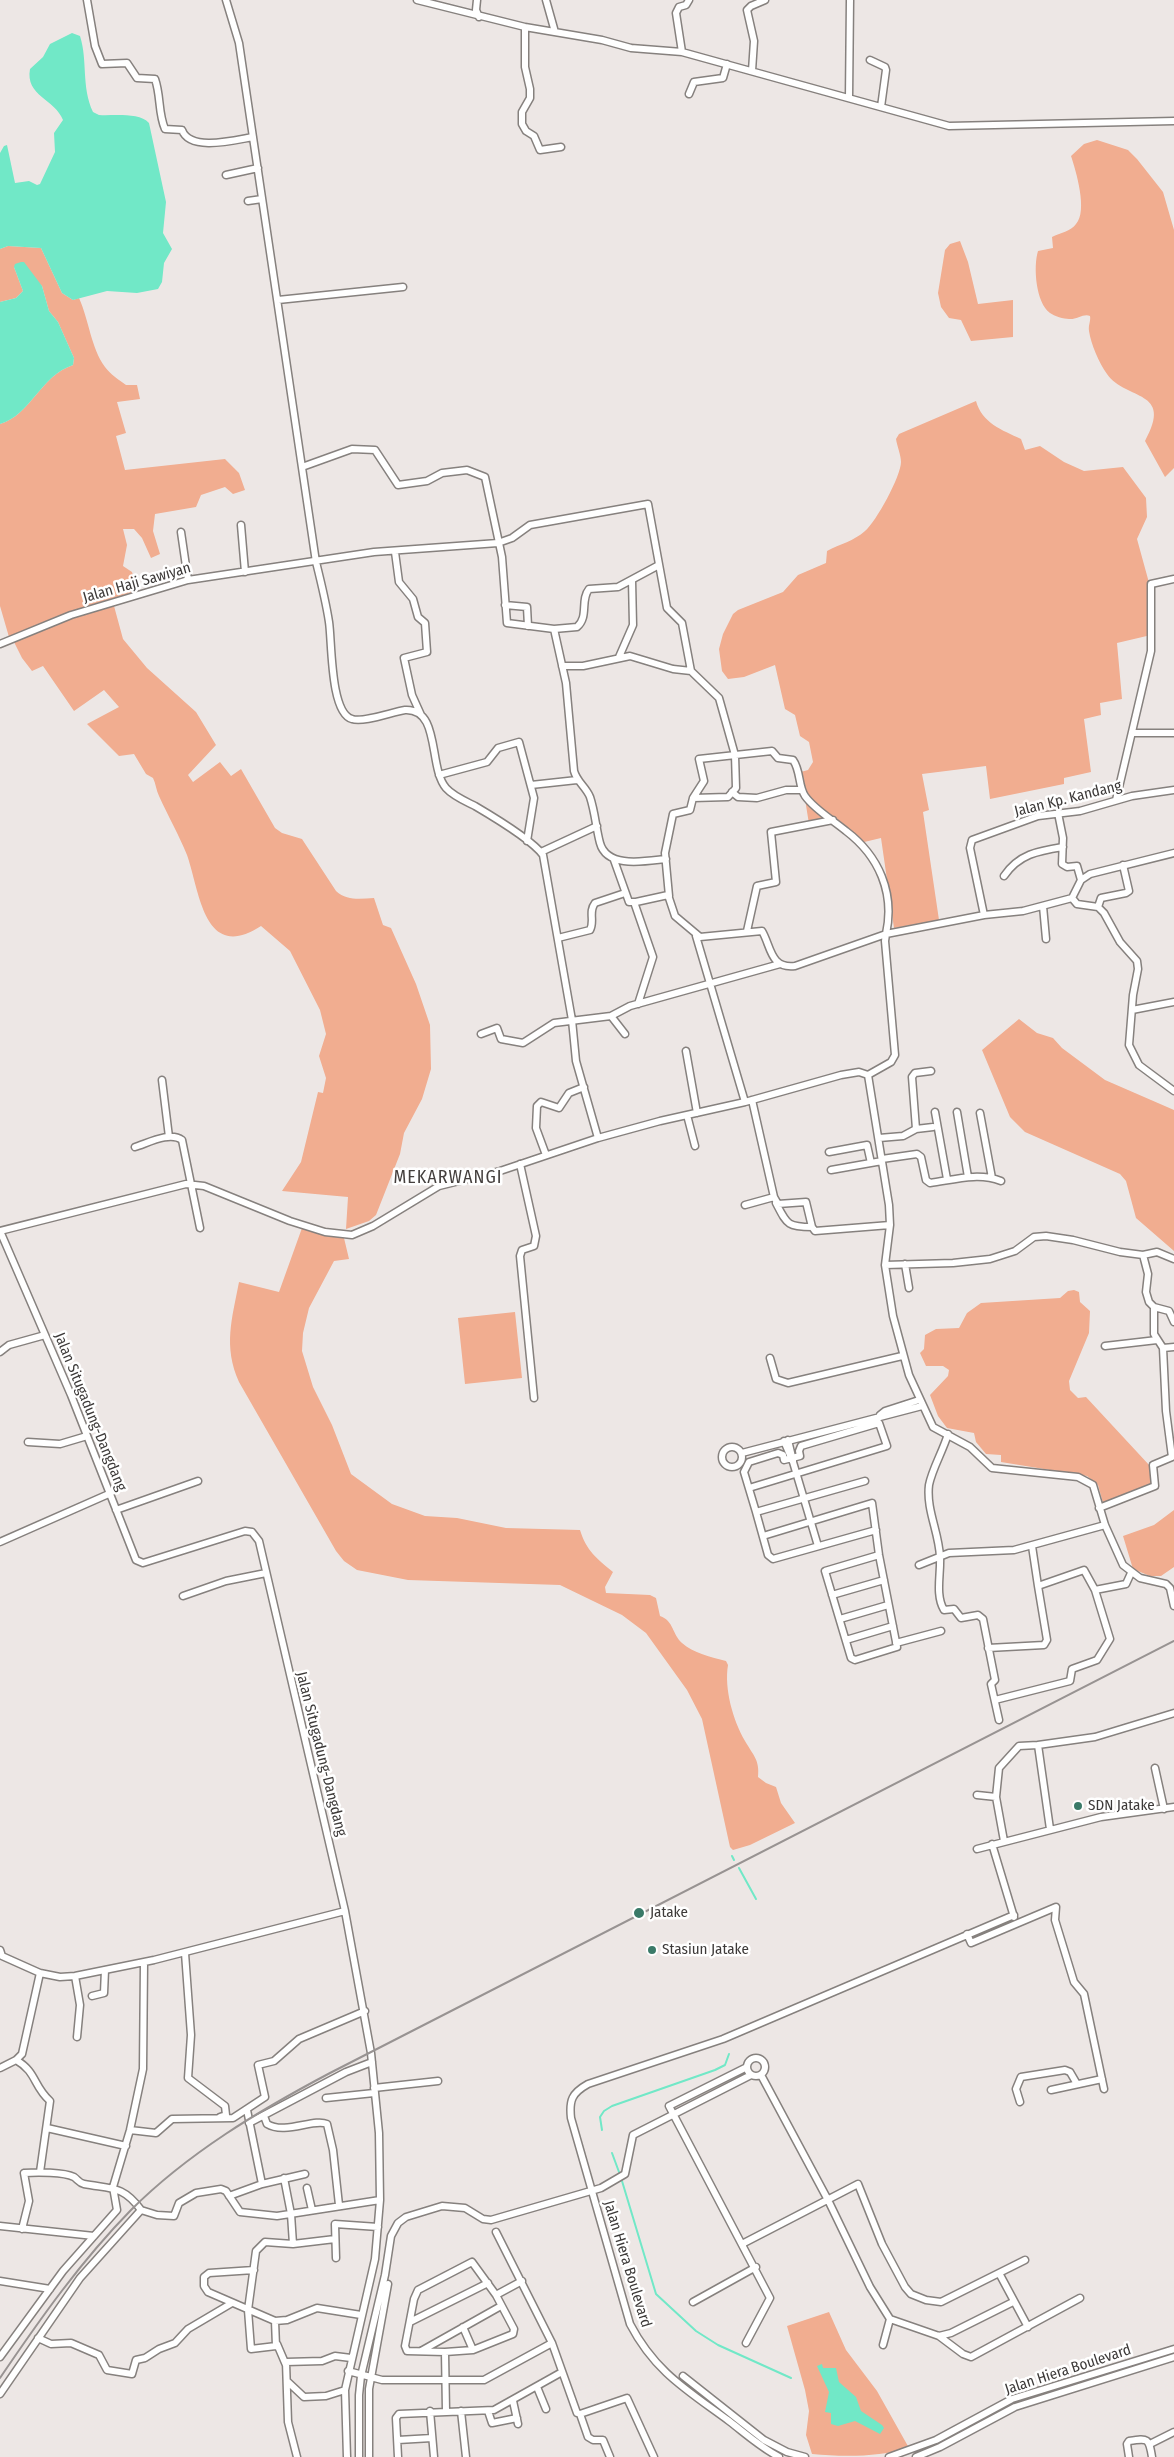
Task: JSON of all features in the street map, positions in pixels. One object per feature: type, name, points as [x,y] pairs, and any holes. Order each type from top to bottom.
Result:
[{"type":"street","points":[[87,0],[95,46],[102,64],[127,63],[137,78],[155,79],[160,94],[161,119],[165,129],[182,130],[184,136],[199,143],[253,137]]},
{"type":"street","points":[[226,0],[239,42],[316,562],[329,623],[334,682],[345,714],[356,720],[412,710],[422,716]]},
{"type":"street","points":[[416,0],[479,17],[602,40],[626,47],[682,52],[949,126],[1174,121]]},
{"type":"street","points":[[477,0],[476,10],[479,17]]},
{"type":"street","points":[[546,0],[555,32]]},
{"type":"street","points":[[682,52],[676,12],[679,7],[686,5],[689,0]]},
{"type":"street","points":[[752,71],[754,41],[747,10],[751,6],[765,0]]},
{"type":"street","points":[[849,98],[850,0]]},
{"type":"street","points":[[525,27],[525,67],[530,98],[522,112],[522,124],[526,131],[534,136],[540,150],[561,147]]},
{"type":"street","points":[[870,60],[886,70],[880,107]]},
{"type":"street","points":[[689,94],[694,82],[723,78],[727,64]]},
{"type":"street","points":[[226,175],[258,168]]},
{"type":"street","points":[[248,202],[262,199]]},
{"type":"street","points":[[278,300],[403,287]]},
{"type":"street","points":[[302,467],[352,449],[375,450],[398,484],[427,481],[442,473],[467,470],[485,477],[503,563],[507,623],[554,629],[577,627],[581,623],[585,594],[588,589],[614,588],[659,565]]},
{"type":"street","points":[[498,543],[512,538],[530,525],[648,504],[667,608],[682,623],[691,671],[719,698],[734,755],[736,788],[728,796],[693,798]]},
{"type":"street","points":[[241,525],[245,572]]},
{"type":"street","points":[[181,532],[188,580]]},
{"type":"street","name":"Jalan Haji Sawiyan","points":[[0,644],[71,615],[188,580],[366,554],[498,543]]},
{"type":"street","points":[[395,552],[399,582],[413,599],[418,617],[425,623],[427,652],[404,658],[412,695],[430,729],[439,775],[446,788],[456,796],[489,814],[541,852],[545,859],[547,886],[572,1020],[576,1060],[598,1138]]},
{"type":"street","points":[[1116,800],[1152,644],[1150,584],[1174,579]]},
{"type":"street","points":[[619,657],[633,626],[632,580]]},
{"type":"street","points":[[505,605],[527,607],[528,626]]},
{"type":"street","points":[[554,629],[566,683],[574,766],[577,780],[588,791],[600,846],[614,860],[628,900],[634,902],[669,896]]},
{"type":"street","points":[[562,666],[583,666],[619,657],[635,657],[673,669],[691,671]]},
{"type":"street","points":[[1133,733],[1174,733]]},
{"type":"street","points":[[439,775],[487,762],[498,748],[520,742],[534,798],[527,841]]},
{"type":"street","points":[[0,1231],[148,1192],[177,1185],[193,1184],[212,1189],[290,1221],[324,1232],[346,1236],[358,1234],[439,1186],[520,1164],[598,1138],[749,1101],[841,1075],[859,1072],[868,1075],[891,1062],[895,1055],[885,941],[889,921],[888,902],[879,868],[859,842],[811,802],[802,790],[793,760],[778,758],[772,751],[699,759],[704,781],[693,798],[690,810],[673,814],[666,859],[669,896],[672,913],[696,936],[749,1101],[775,1199],[785,1221],[792,1227],[812,1227]]},
{"type":"street","points":[[531,785],[577,780]]},
{"type":"street","points":[[732,792],[738,797],[757,798],[786,790],[802,790]]},
{"type":"street","name":"Jalan Kp. Kandang","points":[[984,915],[970,848],[971,842],[977,837],[1032,818],[1088,809],[1116,800],[1174,790]]},
{"type":"street","points":[[1058,813],[1063,847],[1062,864],[1067,867],[1077,866],[1081,880]]},
{"type":"street","points":[[747,931],[757,886],[776,882],[771,832],[833,820]]},
{"type":"street","points":[[541,852],[597,826]]},
{"type":"street","points":[[1004,876],[1016,862],[1026,855],[1063,847]]},
{"type":"street","points":[[480,1034],[497,1028],[501,1039],[523,1043],[552,1024],[611,1016],[620,1009],[780,964],[795,966],[886,934],[984,915],[1023,911],[1072,898],[1081,880],[1090,874],[1174,853]]},
{"type":"street","points":[[614,860],[639,862],[666,859]]},
{"type":"street","points":[[1098,907],[1100,898],[1129,891],[1123,865]]},
{"type":"street","points":[[558,938],[587,932],[592,927],[591,912],[595,903],[624,893]]},
{"type":"street","points":[[1072,898],[1077,904],[1098,907],[1106,917],[1118,940],[1137,961],[1138,969],[1128,1042],[1142,1068],[1174,1091]]},
{"type":"street","points":[[634,902],[653,957],[638,1004]]},
{"type":"street","points":[[1042,906],[1046,939]]},
{"type":"street","points":[[696,936],[762,931],[773,957],[780,964]]},
{"type":"street","points":[[1132,1010],[1174,1002]]},
{"type":"street","points":[[611,1016],[625,1034]]},
{"type":"street","points":[[686,1051],[697,1113]]},
{"type":"street","points":[[916,1129],[912,1077],[915,1073],[931,1071]]},
{"type":"street","points":[[868,1075],[888,1200],[890,1225],[886,1265],[892,1316],[902,1356],[921,1403],[935,1430],[948,1434],[970,1447],[992,1468],[1078,1477],[1090,1482],[1094,1488],[1105,1525],[1123,1565],[1140,1578],[1166,1584],[1170,1588],[1174,1606]]},
{"type":"street","points":[[162,1080],[169,1137]]},
{"type":"street","points":[[546,1155],[536,1128],[537,1106],[541,1102],[559,1108],[569,1093],[584,1086]]},
{"type":"street","points":[[935,1112],[947,1179]]},
{"type":"street","points":[[957,1112],[968,1177]]},
{"type":"street","points":[[980,1113],[992,1178]]},
{"type":"street","points":[[687,1115],[695,1146]]},
{"type":"street","points":[[879,1138],[902,1136],[916,1129],[932,1127]]},
{"type":"street","points":[[135,1147],[169,1137],[177,1137],[183,1142],[193,1184],[200,1228]]},
{"type":"street","points":[[829,1152],[867,1145],[871,1163]]},
{"type":"street","points":[[831,1170],[918,1154],[921,1157],[927,1181],[931,1183],[968,1177],[992,1178],[1001,1181]]},
{"type":"street","points":[[520,1164],[537,1239],[534,1246],[522,1250],[520,1256],[534,1398]]},
{"type":"street","points":[[745,1205],[775,1199]]},
{"type":"street","points":[[775,1199],[781,1204],[806,1202],[812,1227],[817,1231],[890,1225]]},
{"type":"street","name":"Jalan Situgadung-Dangdang","points":[[0,1231],[111,1493],[136,1560],[140,1563],[245,1531],[252,1532],[257,1536],[345,1911],[372,2062],[379,2133],[380,2200],[375,2259],[345,2390],[347,2457]]},
{"type":"street","points":[[886,1265],[953,1263],[990,1259],[1015,1251],[1032,1238],[1041,1236],[1065,1238],[1099,1248],[1143,1255],[1157,1252],[1174,1259]]},
{"type":"street","points":[[1099,1508],[1155,1486],[1153,1465],[1170,1459],[1173,1446],[1166,1411],[1163,1348],[1154,1334],[1154,1307],[1147,1295],[1148,1274],[1143,1255]]},
{"type":"street","points":[[905,1264],[909,1288]]},
{"type":"street","points":[[1154,1307],[1166,1310],[1174,1322]]},
{"type":"street","points":[[0,1352],[9,1345],[45,1335]]},
{"type":"street","points":[[1106,1346],[1157,1340]]},
{"type":"street","points":[[1163,1348],[1174,1347]]},
{"type":"street","points":[[770,1358],[776,1379],[788,1383],[902,1356]]},
{"type":"street","points":[[742,1454],[880,1415],[885,1411],[921,1403]]},
{"type":"street","points":[[749,1488],[887,1446],[879,1423],[801,1446],[800,1456],[792,1459],[784,1460],[783,1454],[778,1453],[750,1462],[744,1472],[768,1555],[773,1559],[876,1530]]},
{"type":"street","points":[[948,1434],[943,1452],[930,1478],[928,1494],[930,1514],[940,1555],[940,1603],[944,1610],[954,1609],[961,1618],[978,1616],[983,1619],[995,1680],[991,1684],[999,1720]]},
{"type":"street","points":[[28,1442],[60,1444],[87,1436]]},
{"type":"street","points":[[786,1441],[818,1546]]},
{"type":"street","points":[[756,1512],[865,1481]]},
{"type":"street","points":[[116,1510],[198,1482]]},
{"type":"street","points":[[0,1542],[111,1493]]},
{"type":"street","points":[[763,1536],[872,1503],[879,1555],[897,1647],[855,1660],[851,1658],[825,1571],[879,1555]]},
{"type":"street","points":[[919,1565],[940,1555],[972,1550],[1014,1550],[1105,1525]]},
{"type":"street","points":[[988,1648],[1044,1644],[1047,1640],[1032,1546]]},
{"type":"street","points":[[994,1700],[1070,1681],[1072,1669],[1097,1660],[1110,1639],[1095,1590],[1084,1570],[1038,1586]]},
{"type":"street","points":[[183,1596],[226,1581],[266,1573]]},
{"type":"street","points":[[1095,1590],[1126,1584],[1132,1573]]},
{"type":"street","points":[[832,1595],[884,1580]]},
{"type":"street","points":[[840,1619],[888,1605]]},
{"type":"street","points":[[846,1640],[892,1626]]},
{"type":"street","points":[[896,1643],[941,1631]]},
{"type":"street","points":[[1004,1841],[996,1797],[999,1768],[1020,1746],[1095,1737],[1174,1713]]},
{"type":"street","points":[[1038,1745],[1050,1829]]},
{"type":"street","points":[[1155,1768],[1164,1809]]},
{"type":"street","points":[[977,1796],[996,1797]]},
{"type":"street","points":[[977,1848],[1101,1817],[1174,1808]]},
{"type":"street","points":[[992,1844],[1016,1924]]},
{"type":"street","points":[[1014,1915],[967,1934],[971,1943],[1056,1907],[1055,1920],[1074,1982],[1084,1994],[1104,2089]]},
{"type":"street","points":[[0,1950],[2,1956],[40,1973],[60,1977],[75,1976],[144,1963],[345,1911]]},
{"type":"street","points":[[1045,1911],[1055,1920]]},
{"type":"street","name":"Jalan Hiera Boulevard","points":[[779,2457],[760,2447],[660,2369],[639,2342],[630,2324],[571,2118],[570,2100],[574,2091],[588,2084],[732,2036],[967,1934]]},
{"type":"street","points":[[185,1953],[190,2034],[188,2078],[224,2106],[226,2115],[219,2118]]},
{"type":"street","points":[[0,2357],[63,2271],[117,2210],[113,2187],[141,2088],[144,2057],[144,1963]]},
{"type":"street","points":[[92,1996],[104,1993],[105,1970]]},
{"type":"street","points":[[0,2068],[16,2060],[22,2054],[40,1973]]},
{"type":"street","points":[[75,1976],[80,2005],[77,2037]]},
{"type":"street","points":[[130,2130],[153,2133],[162,2130],[172,2119],[233,2118],[265,2097],[258,2065],[274,2062],[299,2039],[364,2011]]},
{"type":"street","points":[[746,2343],[770,2298],[756,2267],[669,2106],[747,2067],[751,2059],[761,2059],[765,2067],[761,2075]]},
{"type":"street","points":[[16,2060],[30,2070],[38,2092],[50,2101],[40,2172]]},
{"type":"street","points":[[249,2123],[346,2072],[372,2062]]},
{"type":"street","points":[[747,2067],[751,2075]]},
{"type":"street","points":[[1020,2102],[1016,2089],[1021,2077],[1064,2070],[1070,2072],[1077,2084]]},
{"type":"street","points":[[359,2457],[361,2376],[385,2275],[391,2236],[398,2223],[406,2217],[442,2206],[453,2205],[464,2208],[483,2219],[492,2220],[592,2190],[625,2174],[633,2135],[751,2075],[761,2075]]},
{"type":"street","points":[[761,2075],[828,2200],[870,2287],[890,2318],[939,2336],[963,2354],[971,2357],[1028,2328],[1080,2298]]},
{"type":"street","points":[[1051,2090],[1102,2079]]},
{"type":"street","points":[[326,2098],[438,2081]]},
{"type":"street","points":[[247,2110],[262,2184]]},
{"type":"street","points":[[264,2116],[269,2126],[275,2127],[303,2126],[320,2122],[327,2124],[333,2150],[339,2205]]},
{"type":"street","points":[[47,2128],[126,2146]]},
{"type":"street","points":[[22,2229],[29,2201],[24,2173],[40,2172],[74,2177],[81,2183],[113,2187],[131,2198],[141,2210],[158,2215],[174,2216],[179,2203],[196,2193],[221,2189],[229,2196],[240,2212],[278,2216],[380,2200]]},
{"type":"street","points":[[229,2196],[262,2184],[304,2174]]},
{"type":"street","points":[[284,2178],[291,2214],[293,2244]]},
{"type":"street","points":[[742,2244],[858,2184],[889,2258],[908,2291],[916,2297],[941,2302],[1025,2260]]},
{"type":"street","points":[[307,2188],[312,2210]]},
{"type":"street","points":[[0,2394],[80,2278],[141,2210]]},
{"type":"street","points":[[336,2258],[336,2224],[378,2228]]},
{"type":"street","points":[[0,2226],[94,2236]]},
{"type":"street","points":[[496,2232],[552,2343],[577,2413],[580,2414],[588,2437],[593,2440],[604,2440],[610,2457]]},
{"type":"street","points":[[276,2344],[271,2348],[251,2349],[248,2310],[256,2251],[265,2242],[293,2244],[335,2239]]},
{"type":"street","points":[[469,2262],[474,2262],[496,2295],[514,2329],[513,2334],[472,2350],[409,2352],[406,2349],[414,2299],[418,2290],[469,2262]]},
{"type":"street","points":[[693,2302],[756,2267]]},
{"type":"street","points":[[254,2270],[209,2273],[204,2277],[204,2286],[208,2292],[275,2321],[287,2320],[317,2308],[361,2316]]},
{"type":"street","points":[[999,2273],[1028,2328]]},
{"type":"street","points":[[0,2281],[50,2289]]},
{"type":"street","points":[[496,2295],[522,2281]]},
{"type":"street","points":[[410,2322],[488,2283]]},
{"type":"street","points":[[369,2457],[368,2398],[388,2284]]},
{"type":"street","points":[[939,2336],[1013,2302]]},
{"type":"street","points":[[38,2338],[51,2344],[71,2343],[99,2355],[107,2370],[132,2374],[136,2360],[145,2358],[159,2349],[175,2343],[188,2329],[232,2303]]},
{"type":"street","points":[[420,2351],[501,2306]]},
{"type":"street","points":[[883,2344],[890,2318]]},
{"type":"street","points":[[275,2321],[276,2344],[286,2365],[288,2422],[298,2457]]},
{"type":"street","points":[[463,2328],[472,2350]]},
{"type":"street","points":[[348,2371],[371,2379],[446,2380],[489,2378],[552,2343]]},
{"type":"street","name":"Jalan Hiera Boulevard","points":[[889,2457],[936,2440],[1019,2397],[1174,2349]]},
{"type":"street","points":[[445,2352],[446,2411]]},
{"type":"street","points":[[286,2365],[288,2360],[322,2361],[335,2356],[351,2358]]},
{"type":"street","name":"Jalan Hiera Boulevard","points":[[916,2457],[1022,2405],[1174,2358]]},
{"type":"street","points":[[398,2457],[397,2415],[402,2412],[488,2411],[513,2401],[562,2372]]},
{"type":"street","points":[[683,2376],[741,2419],[764,2440],[787,2452],[805,2457]]},
{"type":"street","points":[[288,2382],[304,2397],[326,2396],[345,2390]]},
{"type":"street","points":[[537,2387],[546,2409]]},
{"type":"street","points":[[1019,2397],[1022,2405]]},
{"type":"street","points":[[580,2414],[628,2398],[654,2457]]},
{"type":"street","points":[[488,2411],[492,2423],[517,2421],[513,2401]]},
{"type":"street","points":[[461,2410],[466,2457]]},
{"type":"street","points":[[430,2411],[434,2457]]},
{"type":"street","points":[[735,2426],[741,2419]]},
{"type":"street","points":[[1150,2444],[1174,2432]]},
{"type":"street","points":[[398,2440],[432,2438]]},
{"type":"street","points":[[1129,2457],[1127,2444],[1129,2441],[1145,2439],[1150,2444],[1152,2457]]},
{"type":"shaded area","points":[[72,33],[80,36],[84,55],[87,93],[93,112],[99,115],[139,117],[149,123],[166,202],[163,233],[172,249],[164,263],[162,282],[158,289],[137,293],[107,291],[73,300],[62,293],[41,248],[8,246],[0,249],[0,153],[4,146],[7,145],[15,183],[29,181],[37,185],[40,184],[55,152],[54,133],[63,120],[54,107],[32,85],[30,69],[43,57],[50,44]]},
{"type":"shaded area","points":[[1097,140],[1128,150],[1137,159],[1163,192],[1174,230],[1174,468],[1165,477],[1145,441],[1152,424],[1154,412],[1151,404],[1144,398],[1125,389],[1107,374],[1098,359],[1092,342],[1089,329],[1090,316],[1085,315],[1069,319],[1052,314],[1045,308],[1037,284],[1036,266],[1038,251],[1053,248],[1052,237],[1071,228],[1079,218],[1081,210],[1080,191],[1071,156],[1084,144]]},
{"type":"shaded area","points":[[960,241],[968,262],[978,304],[1013,300],[1013,337],[971,341],[961,320],[949,318],[941,307],[938,293],[945,250],[950,244]]},
{"type":"shaded area","points":[[8,246],[41,248],[62,293],[73,300],[79,298],[96,351],[105,367],[126,385],[137,385],[140,399],[117,402],[126,433],[116,436],[125,470],[225,459],[239,473],[245,490],[233,494],[225,487],[201,495],[196,507],[155,514],[153,531],[160,554],[151,558],[142,538],[134,529],[123,529],[127,545],[123,566],[132,572],[137,590],[111,601],[75,610],[9,637],[0,606],[0,424],[20,413],[52,378],[62,370],[73,365],[74,358],[58,322],[49,311],[42,286],[14,267],[23,291],[16,298],[0,302],[0,249]]},
{"type":"shaded area","points":[[24,262],[42,286],[49,311],[58,322],[74,358],[73,365],[62,370],[52,378],[20,413],[0,424],[0,302],[16,298],[23,291],[14,267],[15,264]]},
{"type":"shaded area","points":[[976,401],[979,409],[988,420],[1000,429],[1021,439],[1025,450],[1040,446],[1064,462],[1084,471],[1123,467],[1146,498],[1147,517],[1137,539],[1151,590],[1151,635],[1117,643],[1122,699],[1100,703],[1101,715],[1084,719],[1091,772],[1064,778],[1064,784],[990,799],[986,766],[922,774],[929,810],[923,812],[939,920],[894,928],[881,838],[860,843],[832,823],[809,824],[805,799],[797,789],[797,773],[808,770],[813,762],[809,742],[800,736],[795,715],[785,709],[775,665],[744,677],[728,679],[722,671],[719,649],[723,634],[733,614],[738,610],[783,592],[798,575],[826,563],[827,551],[856,537],[870,526],[887,498],[900,469],[901,459],[896,439],[899,434]]},
{"type":"shaded area","points":[[114,606],[123,639],[147,668],[196,712],[216,745],[188,775],[193,782],[220,762],[231,776],[241,769],[275,828],[282,833],[302,839],[336,891],[349,898],[374,898],[383,925],[391,928],[416,984],[430,1025],[431,1069],[422,1099],[404,1133],[400,1154],[376,1215],[369,1221],[346,1229],[348,1197],[282,1191],[301,1162],[318,1092],[323,1093],[326,1078],[319,1056],[326,1034],[320,1010],[290,951],[261,926],[242,935],[227,936],[216,930],[201,903],[187,855],[158,794],[153,778],[146,774],[134,754],[119,756],[87,724],[119,707],[104,690],[74,711],[43,666],[32,671],[22,658],[13,640],[78,613]]},
{"type":"shaded area","points":[[1019,1019],[1037,1033],[1053,1038],[1062,1048],[1105,1080],[1174,1110],[1174,1251],[1136,1218],[1126,1181],[1120,1174],[1025,1132],[1010,1117],[982,1050]]},
{"type":"shaded area","points":[[302,1228],[344,1238],[349,1259],[334,1261],[309,1308],[303,1333],[302,1351],[313,1387],[332,1425],[351,1474],[392,1504],[425,1516],[457,1518],[506,1528],[580,1530],[585,1543],[593,1554],[613,1572],[605,1587],[606,1593],[650,1595],[656,1598],[660,1616],[668,1621],[682,1643],[697,1652],[726,1661],[728,1665],[727,1684],[730,1704],[741,1733],[757,1762],[758,1777],[776,1787],[781,1803],[795,1823],[750,1845],[733,1850],[730,1847],[702,1719],[687,1690],[646,1633],[622,1615],[560,1585],[408,1580],[357,1570],[344,1561],[336,1551],[239,1382],[231,1356],[230,1332],[239,1282],[279,1292]]},
{"type":"shaded area","points":[[1074,1290],[1079,1292],[1080,1302],[1090,1311],[1089,1333],[1069,1381],[1070,1390],[1078,1398],[1086,1397],[1150,1466],[1156,1484],[1103,1503],[1098,1485],[1087,1476],[1001,1462],[1001,1455],[986,1454],[976,1442],[974,1433],[947,1428],[938,1416],[930,1395],[948,1376],[949,1370],[943,1366],[926,1366],[920,1353],[924,1349],[925,1335],[936,1329],[959,1328],[967,1313],[981,1303],[1060,1298],[1068,1291]]},
{"type":"shaded area","points":[[515,1312],[522,1378],[465,1384],[458,1318]]},
{"type":"shaded area","points":[[1174,1510],[1174,1567],[1161,1576],[1150,1576],[1133,1569],[1123,1536],[1154,1525]]},
{"type":"shaded area","points":[[829,2312],[846,2350],[877,2391],[909,2448],[861,2456],[812,2454],[806,2435],[809,2411],[805,2390],[787,2326]]},
{"type":"shaded area","points":[[822,2364],[823,2368],[836,2368],[839,2382],[856,2397],[861,2411],[884,2428],[880,2434],[855,2421],[838,2426],[831,2424],[831,2413],[825,2412],[829,2392],[817,2366]]},
{"type":"waterway","points":[[732,1856],[734,1860]]},
{"type":"waterway","points":[[739,1868],[756,1899]]},
{"type":"waterway","points":[[602,2130],[600,2117],[604,2111],[612,2106],[715,2070],[725,2065],[729,2054]]},
{"type":"waterway","points":[[612,2153],[619,2172]]},
{"type":"waterway","points":[[622,2181],[656,2294],[696,2331],[718,2345],[791,2378]]},
{"type":"railway","points":[[0,2378],[62,2291],[95,2249],[131,2210],[176,2170],[251,2118],[330,2073],[1174,1641]]},
{"type":"place","name":"SDN Jatake","points":[[1078,1806]]},
{"type":"place","name":"Jatake","points":[[639,1913]]},
{"type":"place","name":"Stasiun Jatake","points":[[652,1950]]},
{"type":"district","name":"MEKARWANGI","points":[[448,1178]]}]
